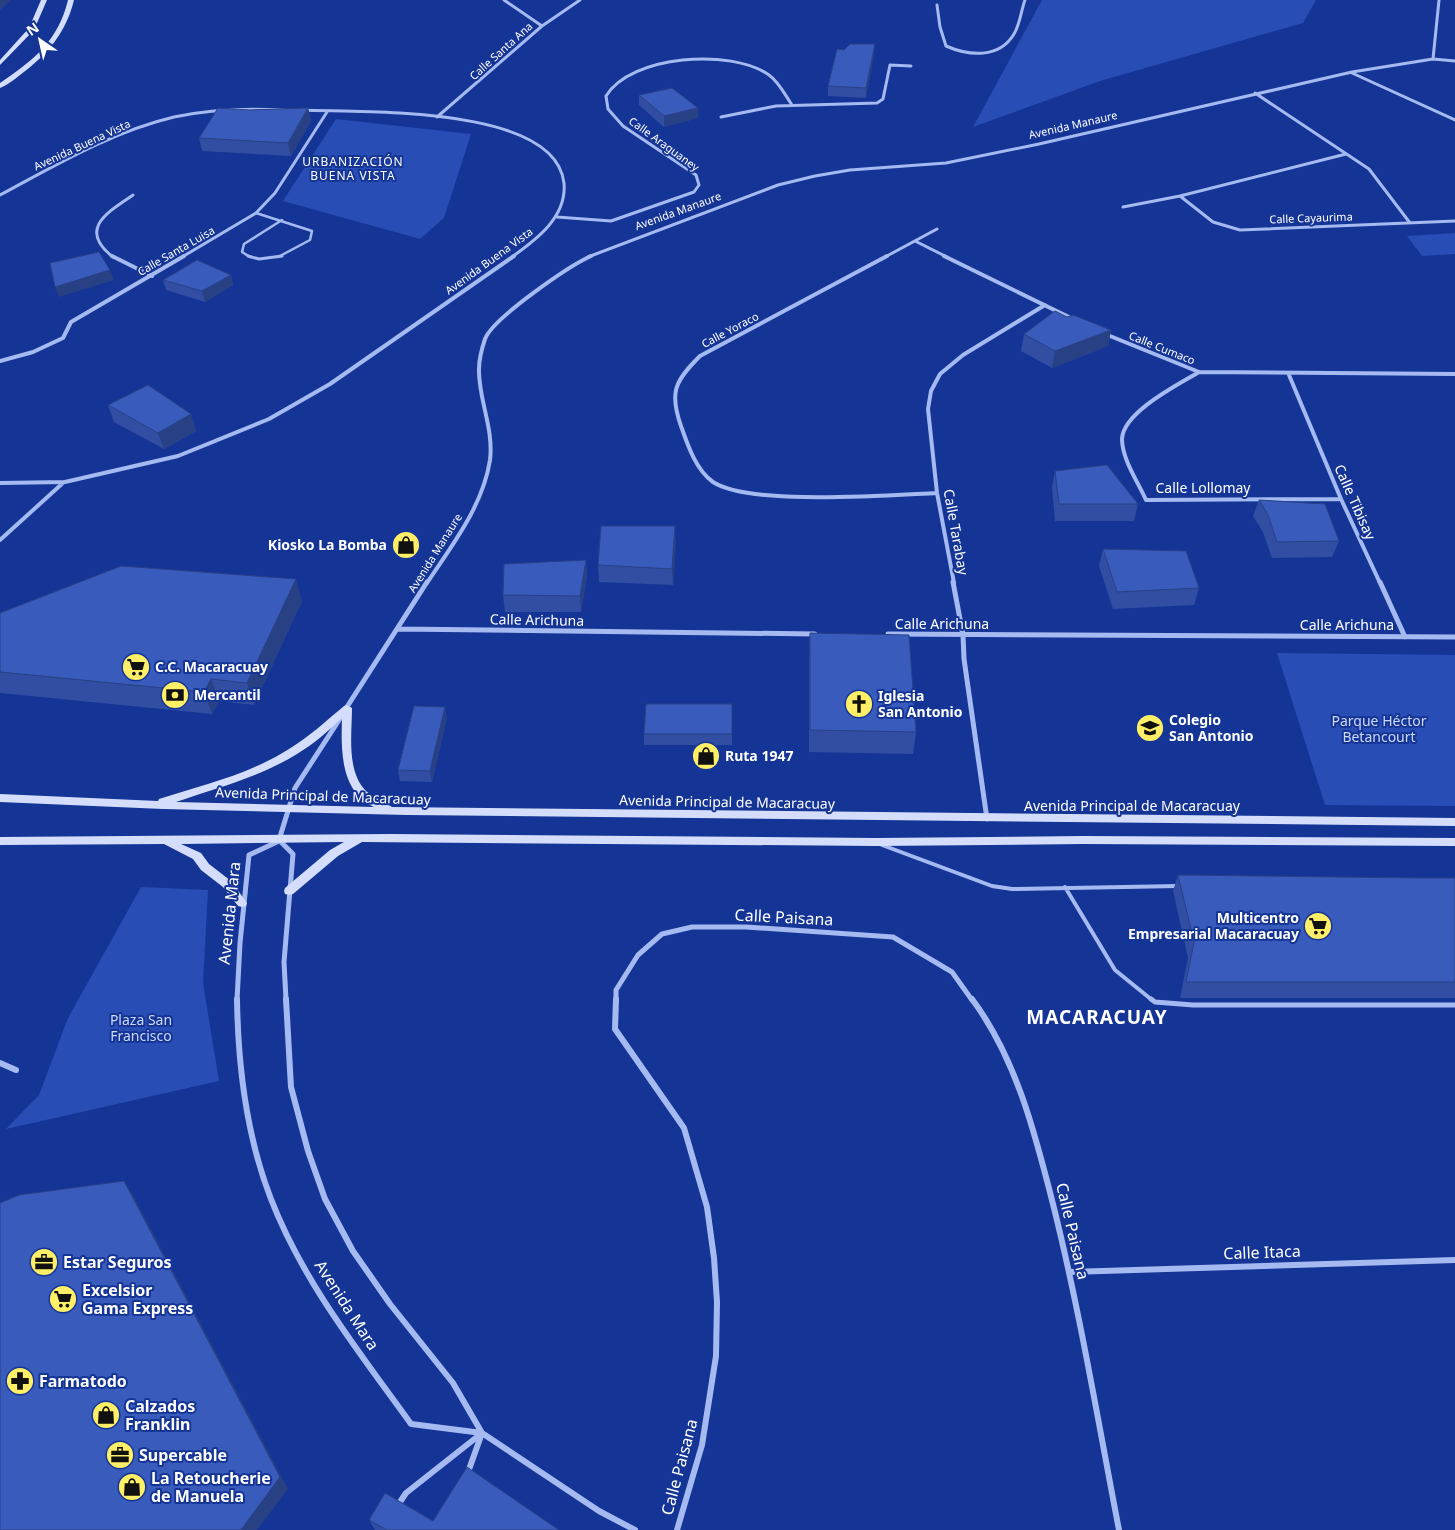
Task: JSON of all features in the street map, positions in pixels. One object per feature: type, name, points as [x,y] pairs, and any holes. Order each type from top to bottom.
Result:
[{"type":"street","points":[[0,63],[32,29],[44,0]]},
{"type":"street","points":[[0,86],[43,54],[55,40],[68,14],[71,0]]},
{"type":"street","name":"Calle Santa Ana","points":[[436,117],[484,78],[542,26],[504,0]]},
{"type":"street","points":[[542,26],[580,0]]},
{"type":"street","points":[[933,0],[937,4],[940,26],[946,46],[973,56],[997,50],[1012,37],[1025,0]]},
{"type":"street","points":[[937,4],[941,0]]},
{"type":"street","points":[[1433,59],[1439,0]]},
{"type":"street","name":"Avenida Manaure","points":[[279,840],[295,788],[474,510],[485,484],[490,458],[490,435],[479,370],[485,338],[516,305],[576,263],[605,249],[778,185],[850,170],[946,163],[1039,144],[1352,72],[1433,59],[1455,61]]},
{"type":"street","name":"Calle Araguaney","points":[[556,216],[611,221],[694,192],[699,185],[696,175],[626,128],[614,118],[607,107],[605,97],[610,88],[641,70],[661,64],[686,60],[730,61],[752,67],[768,75],[777,82],[792,105]]},
{"type":"street","points":[[721,117],[792,105],[845,106],[877,103],[883,98],[890,65],[911,66]]},
{"type":"street","points":[[1352,72],[1455,120]]},
{"type":"street","points":[[1255,93],[1369,168],[1410,223]]},
{"type":"street","name":"Avenida Buena Vista","points":[[0,195],[80,154],[149,123],[224,109],[289,110]]},
{"type":"street","name":"Avenida Buena Vista","points":[[0,483],[65,482],[178,456],[269,419],[330,384],[430,315],[543,233],[564,202],[566,186],[563,172],[554,159],[527,140],[492,125],[458,118],[299,110]]},
{"type":"street","name":"Calle Santa Luisa","points":[[0,361],[33,352],[63,338],[71,322],[256,213],[275,193],[327,112]]},
{"type":"street","points":[[1123,207],[1180,196],[1346,154]]},
{"type":"street","points":[[133,195],[106,214],[98,224],[96,234],[105,251],[152,276]]},
{"type":"street","name":"Calle Cayaurima","points":[[1180,196],[1206,219],[1220,227],[1240,230],[1455,221]]},
{"type":"street","name":"Calle Yoraco","points":[[937,229],[700,356],[676,383],[673,406],[692,454],[704,473],[716,484],[731,489],[781,495],[937,493]]},
{"type":"street","points":[[915,241],[1079,322]]},
{"type":"street","name":"Calle Tarabay","points":[[987,819],[964,659],[963,635],[937,493],[928,409],[931,391],[940,374],[963,356],[1045,306]]},
{"type":"street","name":"Calle Cumaco","points":[[1097,330],[1163,359],[1199,372],[1289,375],[1455,374]]},
{"type":"street","name":"Calle Lollomay","points":[[1199,372],[1149,404],[1125,427],[1122,438],[1125,450],[1146,500],[1340,499]]},
{"type":"street","name":"Calle Tibisay","points":[[1289,375],[1340,499],[1405,637]]},
{"type":"street","name":"Avenida Buena Vista","points":[[0,540],[65,482]]},
{"type":"street","name":"Calle Arichuna","points":[[398,629],[824,634]]},
{"type":"street","name":"Calle Arichuna","points":[[884,634],[1455,637]]},
{"type":"street","points":[[157,804],[231,781],[288,755],[310,741],[347,708]]},
{"type":"street","points":[[347,708],[349,770],[355,786],[361,795],[373,804],[400,813]]},
{"type":"street","name":"Avenida Principal de Macaracuay","points":[[0,798],[115,804],[400,813],[1455,822]]},
{"type":"street","points":[[289,891],[334,854],[360,839]]},
{"type":"street","points":[[0,841],[360,839],[876,842],[1083,840],[1455,842]]},
{"type":"street","name":"Avenida Mara","points":[[482,1433],[411,1424],[326,1302],[298,1253],[272,1200],[255,1153],[240,1076],[236,963],[248,855],[279,840],[293,854],[284,962],[291,1087],[308,1151],[326,1199],[353,1251],[390,1304],[453,1383],[482,1433],[599,1511],[635,1530]]},
{"type":"street","points":[[167,841],[197,856],[205,867],[227,884],[242,903]]},
{"type":"street","name":"Calle Paisana","points":[[677,1530],[702,1445],[716,1356],[718,1302],[714,1258],[707,1207],[698,1170],[684,1128],[615,1028],[616,990],[638,955],[662,934],[692,927],[746,927],[893,937],[952,972],[982,1014],[1008,1060],[1038,1145],[1070,1272],[1119,1530]]},
{"type":"street","points":[[0,1063],[16,1070]]},
{"type":"street","name":"Calle Itaca","points":[[1070,1272],[1455,1260]]},
{"type":"street","points":[[464,1484],[482,1433]]},
{"type":"street","points":[[392,1515],[406,1493],[482,1433]]},
{"type":"lane","points":[[256,213],[282,220],[312,231],[310,240],[298,249],[262,260],[249,258],[242,252],[244,244],[282,220]]},
{"type":"lane","points":[[876,842],[992,886],[1012,889],[1185,886]]},
{"type":"lane","points":[[1066,887],[1115,970],[1155,1002],[1193,1005],[1455,1005]]},
{"type":"green space","points":[[1042,0],[1316,0],[1303,23],[1100,81],[973,127]]},
{"type":"green space","points":[[336,119],[471,134],[444,218],[420,239],[283,201]]},
{"type":"green space","points":[[1455,233],[1455,254],[1422,256],[1407,236]]},
{"type":"green space","name":"Parque Héctor Betancourt","points":[[1277,653],[1455,655],[1455,806],[1325,805]]},
{"type":"green space","name":"Plaza San Francisco","points":[[141,887],[208,890],[203,983],[219,1081],[6,1129],[39,1095],[68,1018]]},
{"type":"building","points":[[850,44],[875,44],[866,88],[828,86],[837,49],[844,50]]},
{"type":"building","points":[[672,88],[698,108],[664,116],[639,95]]},
{"type":"building","points":[[218,108],[250,110],[308,108],[288,143],[199,138]]},
{"type":"building","points":[[99,252],[110,270],[55,287],[50,263]]},
{"type":"building","points":[[197,260],[231,275],[202,291],[163,280]]},
{"type":"building","points":[[1055,311],[1067,317],[1073,315],[1111,330],[1055,351],[1024,334]]},
{"type":"building","points":[[148,385],[191,414],[158,433],[108,405]]},
{"type":"building","points":[[1107,465],[1138,504],[1059,504],[1055,471]]},
{"type":"building","points":[[1259,500],[1325,504],[1339,541],[1277,542],[1268,515]]},
{"type":"building","points":[[601,526],[675,526],[672,569],[598,565]]},
{"type":"building","points":[[1103,549],[1186,551],[1199,588],[1117,592]]},
{"type":"building","points":[[586,560],[580,596],[503,595],[504,564]]},
{"type":"building","name":"C.C. Macaracuay","points":[[121,566],[296,579],[247,683],[211,679],[204,692],[0,672],[0,613]]},
{"type":"building","name":"Iglesia San Antonio","points":[[810,633],[909,635],[916,732],[810,730]]},
{"type":"building","points":[[646,704],[732,704],[732,734],[644,734]]},
{"type":"building","points":[[414,706],[445,707],[430,771],[398,770]]},
{"type":"building","name":"Multicentro Empresarial Macaracuay","points":[[1178,875],[1455,878],[1455,982],[1186,982],[1194,942]]},
{"type":"building","points":[[124,1181],[280,1477],[241,1530],[0,1530],[0,1203],[19,1195]]},
{"type":"building","points":[[467,1467],[559,1530],[387,1530],[369,1520],[385,1493],[433,1521]]},
{"type":"place","name":"Kiosko La Bomba","points":[[406,545]]},
{"type":"place","name":"C.C. Macaracuay","points":[[136,667]]},
{"type":"place","name":"Mercantil","points":[[175,695]]},
{"type":"place","name":"Iglesia San Antonio","points":[[859,704]]},
{"type":"place","name":"Colegio San Antonio","points":[[1150,728]]},
{"type":"place","name":"Ruta 1947","points":[[706,756]]},
{"type":"place","name":"Multicentro Empresarial Macaracuay","points":[[1318,926]]},
{"type":"place","name":"Estar Seguros","points":[[44,1262]]},
{"type":"place","name":"Excelsior Gama Express","points":[[63,1299]]},
{"type":"place","name":"Farmatodo","points":[[20,1381]]},
{"type":"place","name":"Calzados Franklin","points":[[106,1415]]},
{"type":"place","name":"Supercable","points":[[120,1455]]},
{"type":"place","name":"La Retoucherie de Manuela","points":[[132,1487]]},
{"type":"district","name":"URBANIZACIÓN BUENA VISTA","points":[[353,169]]},
{"type":"district","name":"MACARACUAY","points":[[1097,1017]]}]
